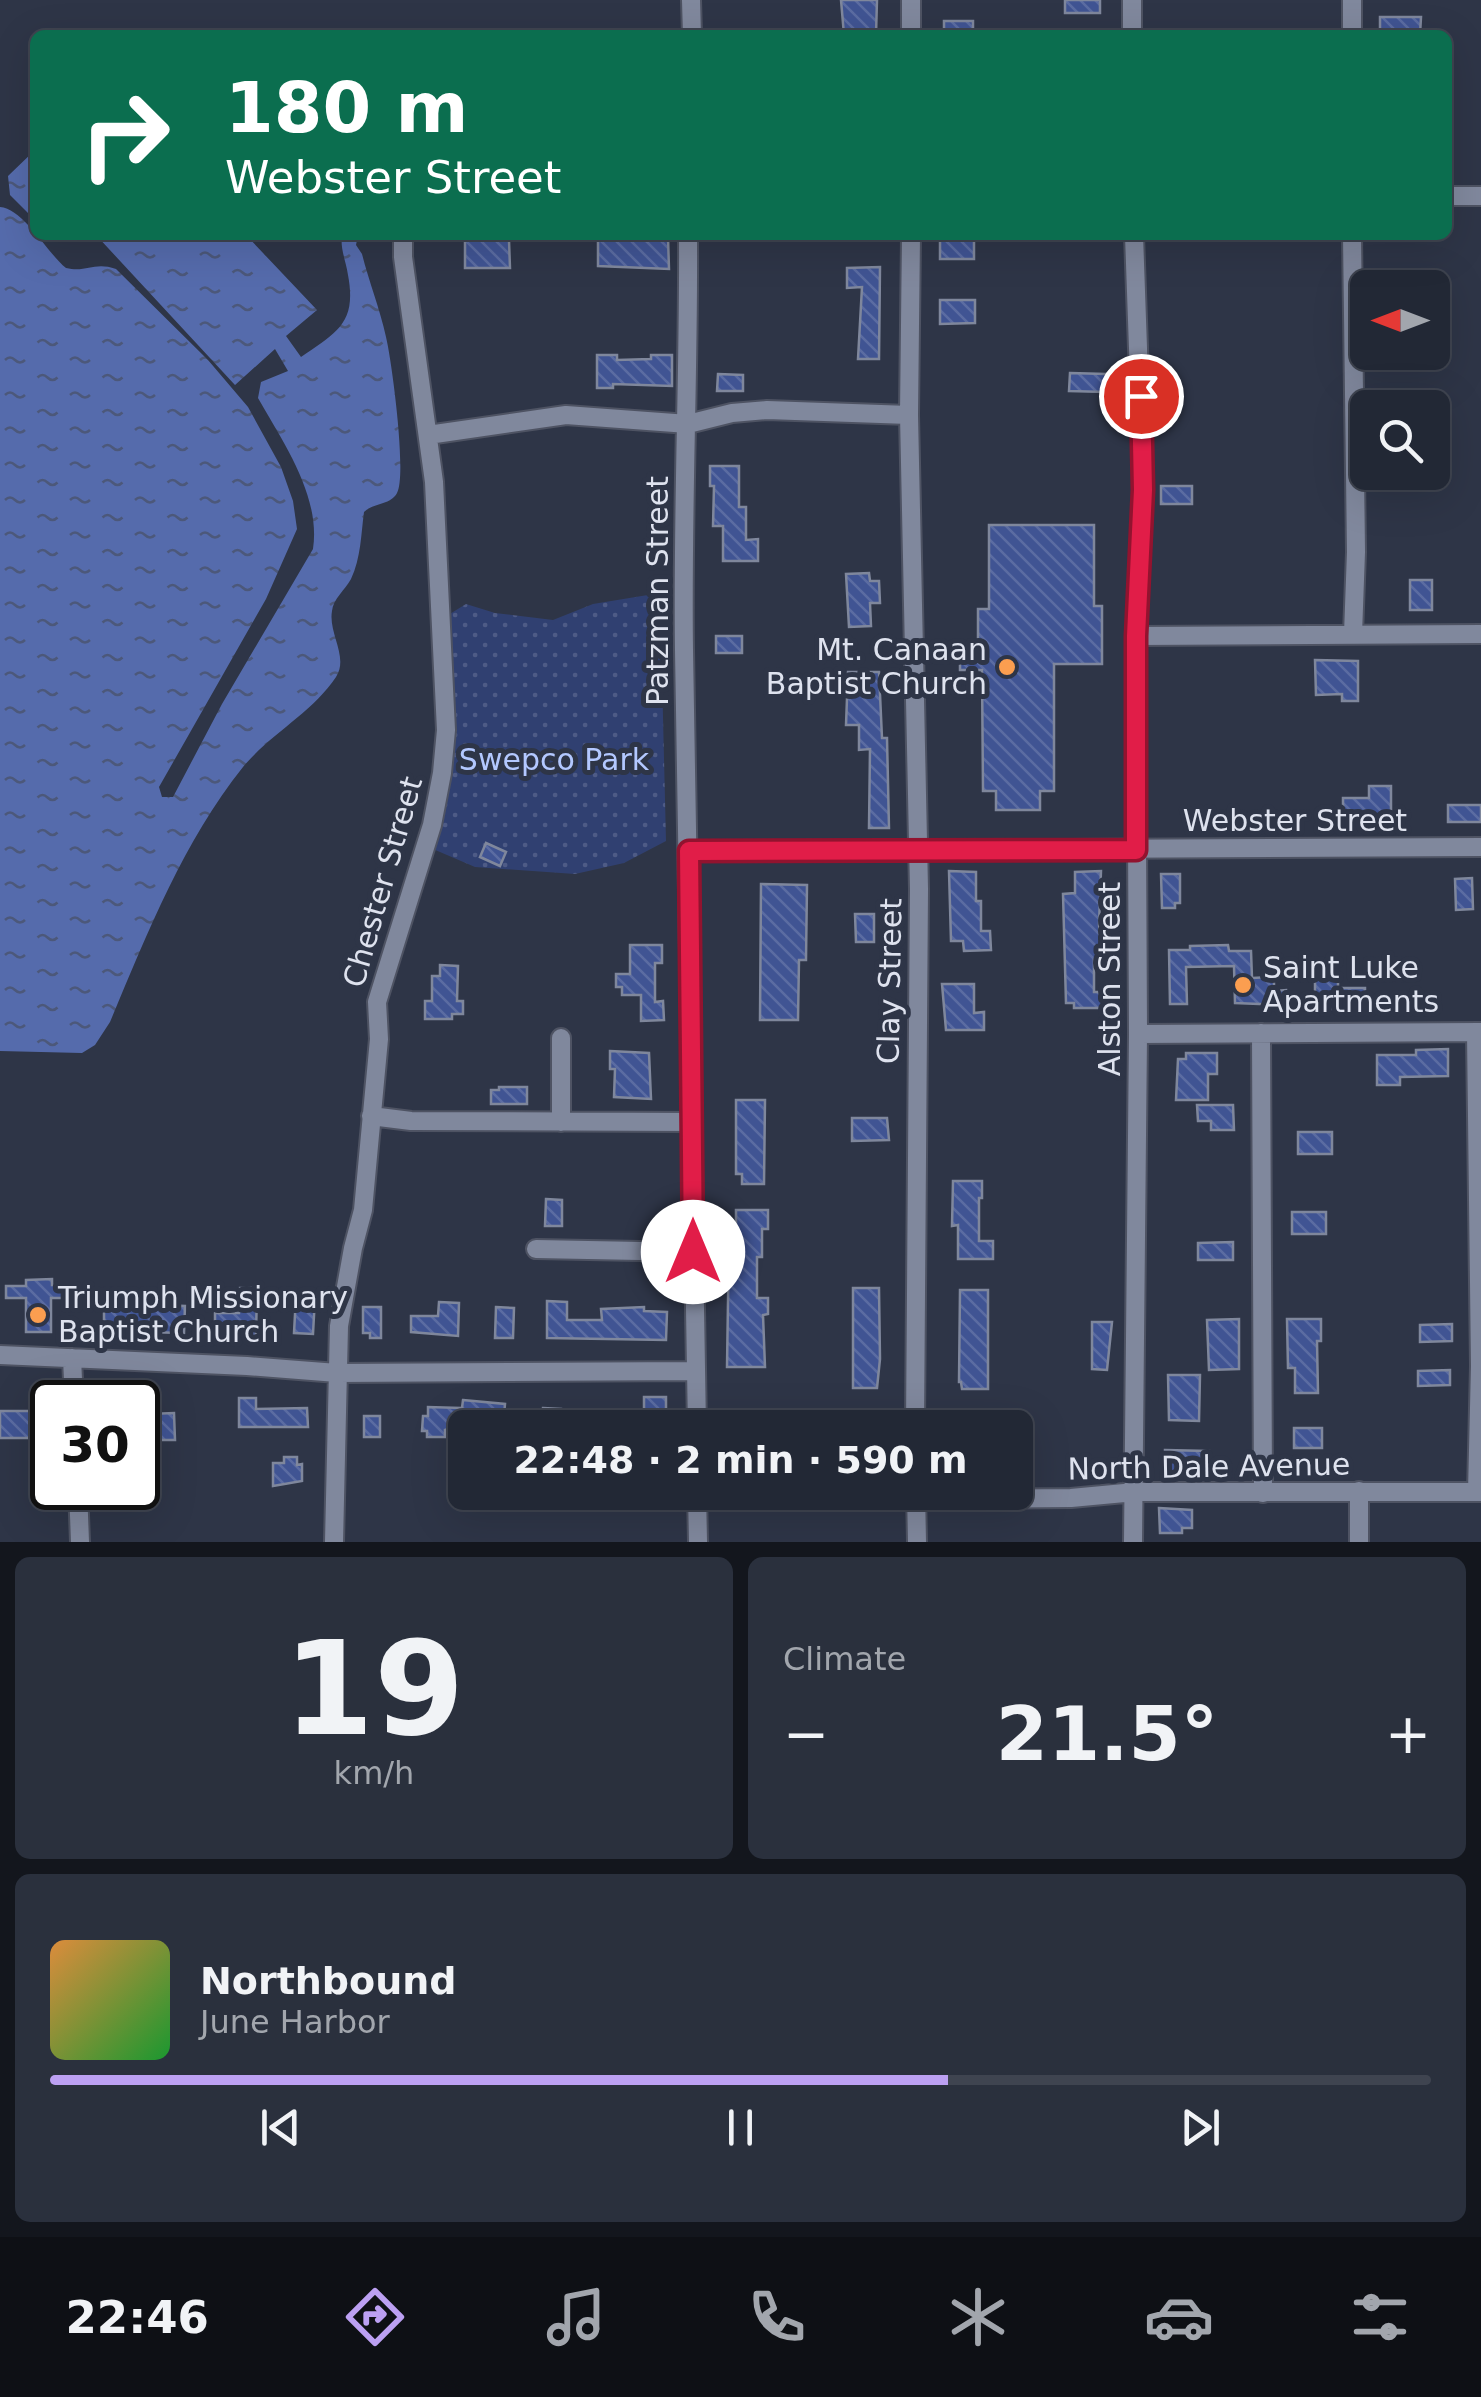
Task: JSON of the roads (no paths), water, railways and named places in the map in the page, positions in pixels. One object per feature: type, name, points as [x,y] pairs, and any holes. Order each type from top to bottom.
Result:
[{"type":"street","points":[[691,0],[692,30]]},
{"type":"street","points":[[911,0],[911,30]]},
{"type":"street","points":[[1132,0],[1132,30]]},
{"type":"street","points":[[1352,0],[1352,30]]},
{"type":"street","points":[[1452,196],[1481,196]]},
{"type":"street","name":"Chester Street","points":[[334,1542],[342,1306],[363,1210],[378,1039],[377,1002],[432,825],[444,758],[445,699],[434,482],[402,240]]},
{"type":"street","name":"Patzman Street","points":[[688,240],[684,611],[697,1410]]},
{"type":"street","name":"Clay Street","points":[[911,240],[917,850],[915,1410]]},
{"type":"street","name":"Alston Street","points":[[1134,240],[1143,490],[1136,636],[1134,1542]]},
{"type":"street","points":[[1352,240],[1356,552],[1352,634]]},
{"type":"street","points":[[428,435],[566,415],[688,424],[732,413],[767,410],[910,415]]},
{"type":"street","points":[[1136,636],[1481,634]]},
{"type":"street","name":"Webster Street","points":[[689,851],[1481,847]]},
{"type":"street","points":[[1138,1034],[1478,1032],[1479,1492]]},
{"type":"street","points":[[1262,1034],[1263,1492]]},
{"type":"street","points":[[560,1038],[561,1122]]},
{"type":"street","points":[[371,1116],[411,1121],[692,1122]]},
{"type":"street","points":[[536,1248],[693,1252]]},
{"type":"street","points":[[0,1355],[337,1373],[696,1371]]},
{"type":"street","points":[[72,1358],[73,1380]]},
{"type":"street","points":[[1359,1491],[1359,1542]]},
{"type":"street","name":"North Dale Avenue","points":[[1033,1498],[1135,1492],[1479,1492]]},
{"type":"street","points":[[79,1510],[80,1542]]},
{"type":"street","points":[[698,1510],[698,1542]]},
{"type":"street","points":[[916,1510],[917,1542]]},
{"type":"water","points":[[30,155],[30,215],[10,195],[8,176]]},
{"type":"water","points":[[0,207],[18,215],[30,228],[30,240],[41,240],[66,268],[116,269],[208,360],[248,407],[281,467],[293,501],[297,529],[266,599],[159,787],[162,797],[173,797],[222,704],[313,549],[314,529],[298,470],[258,398],[261,382],[288,371],[275,349],[235,385],[101,240],[251,240],[317,310],[286,336],[301,357],[334,333],[347,315],[350,291],[342,240],[357,240],[392,369],[400,482],[391,500],[364,512],[354,571],[333,607],[340,661],[336,677],[315,702],[243,767],[202,826],[168,890],[110,1022],[95,1045],[82,1053],[0,1051]]},
{"type":"place","name":"Mt. Canaan Baptist Church","points":[[1007,667]]},
{"type":"place","name":"Saint Luke Apartments","points":[[1243,985]]},
{"type":"place","name":"Triumph Missionary Baptist Church","points":[[38,1315]]},
{"type":"park label","name":"Swepco Park","points":[[554,760]]}]
